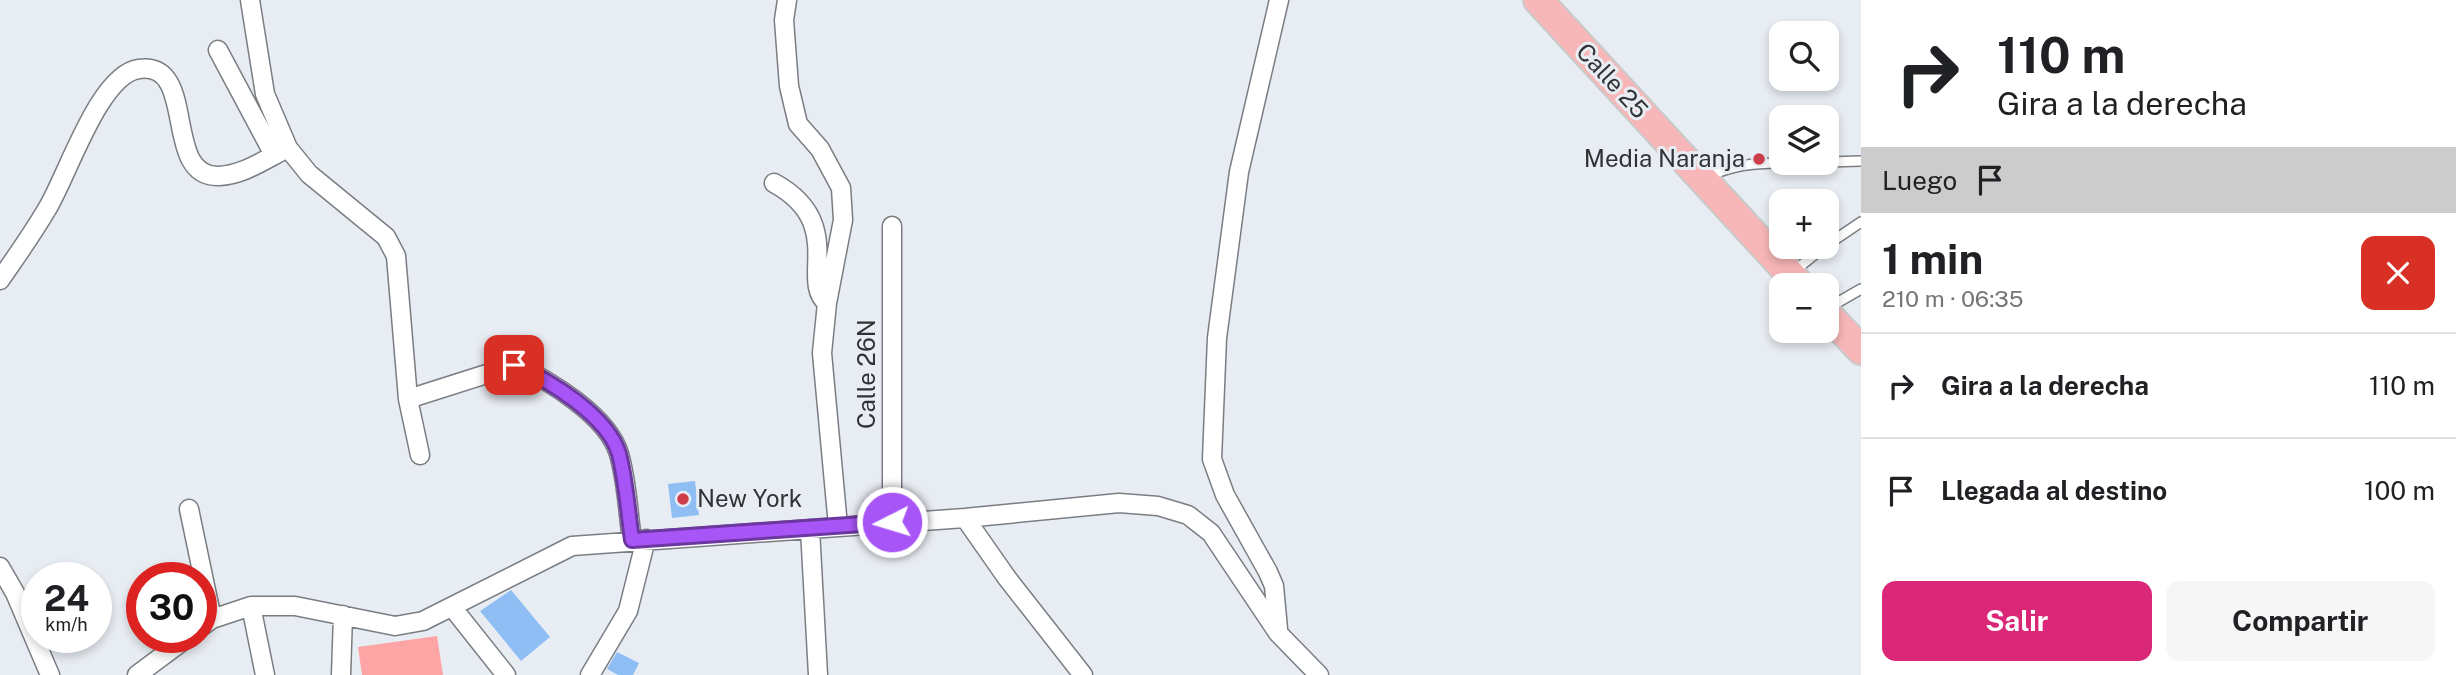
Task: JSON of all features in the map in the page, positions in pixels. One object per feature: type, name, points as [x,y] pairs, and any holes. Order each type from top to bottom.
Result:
[{"type":"main road","name":"Calle 25","points":[[1538,0],[1788,273]]},
{"type":"main road","points":[[1839,325],[1861,350]]},
{"type":"street","points":[[250,0],[265,94],[281,151]]},
{"type":"street","points":[[787,0],[784,20],[789,86],[797,124],[820,149],[841,188],[843,220],[827,303],[822,353],[838,526]]},
{"type":"street","points":[[1278,632],[1271,579],[1225,495],[1212,459],[1217,338],[1239,172],[1279,0]]},
{"type":"street","points":[[218,50],[281,151],[386,237],[396,256],[408,400],[419,455]]},
{"type":"street","points":[[0,280],[48,207],[100,100],[120,78],[138,69],[156,70],[174,89],[185,150],[199,168],[217,176],[248,169],[281,151]]},
{"type":"street","points":[[774,183],[792,193],[806,207],[816,228],[818,290],[827,303]]},
{"type":"street","name":"Calle 26N","points":[[892,226],[892,522]]},
{"type":"street","points":[[408,400],[514,365],[533,373],[603,422],[619,453],[639,539],[628,611],[590,675]]},
{"type":"street","points":[[217,619],[251,606],[295,606],[394,626],[423,621],[572,546],[639,539],[965,518],[1119,503],[1158,506],[1188,515],[1210,533],[1278,632],[1319,675]]},
{"type":"street","points":[[189,509],[197,562]]},
{"type":"street","points":[[965,518],[1007,578],[1083,675]]},
{"type":"street","points":[[810,529],[818,675]]},
{"type":"street","points":[[0,567],[15,593],[50,675]]},
{"type":"street","points":[[251,606],[265,675]]},
{"type":"street","points":[[452,607],[506,675]]},
{"type":"street","points":[[341,675],[343,615]]},
{"type":"street","points":[[137,675],[167,653]]},
{"type":"lane","points":[[1839,162],[1861,162]]},
{"type":"lane","points":[[1702,180],[1723,169],[1748,163],[1769,163]]},
{"type":"lane","points":[[1839,237],[1861,222]]},
{"type":"lane","points":[[1801,273],[1814,259]]},
{"type":"lane","points":[[1839,304],[1861,289]]},
{"type":"shaded area","points":[[437,636],[443,675],[362,675],[358,647]]},
{"type":"building","name":"New York","points":[[695,481],[699,515],[672,518],[668,484]]},
{"type":"building","points":[[511,590],[550,637],[521,661],[480,611]]},
{"type":"building","points":[[617,652],[639,663],[633,675],[618,675],[607,669]]},
{"type":"place","name":"Media Naranja","points":[[1759,159]]},
{"type":"place","name":"New York","points":[[683,499]]},
{"type":"route","points":[[514,365],[533,373],[603,422],[619,453],[632,540],[892,522]]}]
